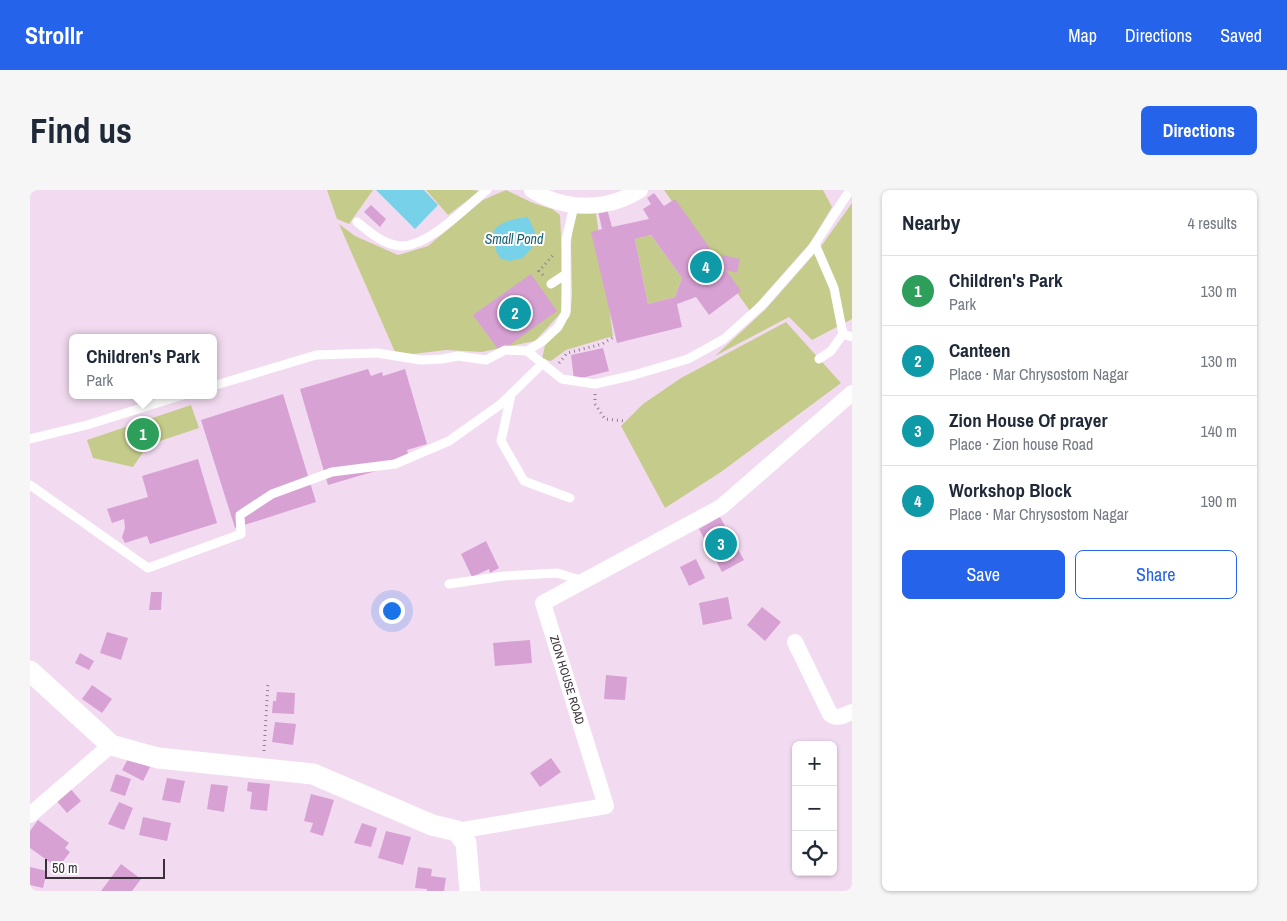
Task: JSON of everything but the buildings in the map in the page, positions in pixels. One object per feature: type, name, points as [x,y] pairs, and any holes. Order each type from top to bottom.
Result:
[{"type":"street","points":[[532,190],[544,198],[574,206],[602,205],[629,197],[640,190]]},
{"type":"street","name":"ZION HOUSE ROAD","points":[[457,831],[606,806],[543,603],[721,507],[852,394]]},
{"type":"street","points":[[795,642],[830,714],[834,717],[839,717],[852,712]]},
{"type":"street","points":[[30,671],[111,745],[158,758],[313,774],[432,824],[457,831],[466,844],[470,891]]},
{"type":"street","points":[[30,815],[111,745]]},
{"type":"lane","points":[[357,222],[375,236],[387,242],[400,246],[418,243],[436,232],[487,190]]},
{"type":"lane","points":[[527,351],[562,379],[595,384],[688,360],[724,339],[763,304],[816,244],[850,190]]},
{"type":"lane","points":[[217,385],[316,355],[377,353],[421,360],[458,356],[486,360],[505,350],[527,351],[543,341],[558,327],[566,312],[566,240],[574,206]]},
{"type":"lane","points":[[816,244],[834,288],[843,334],[831,351],[820,359]]},
{"type":"lane","points":[[551,284],[566,274]]},
{"type":"lane","points":[[843,334],[852,337]]},
{"type":"lane","points":[[30,485],[148,568],[241,534],[240,515],[272,494],[332,472],[395,464],[449,441],[501,404],[543,364]]},
{"type":"lane","points":[[511,395],[501,442],[524,481],[570,498]]},
{"type":"lane","points":[[30,439],[87,425],[170,399]]},
{"type":"lane","points":[[450,584],[504,576],[557,573],[585,581]]},
{"type":"path","points":[[552,371],[567,353],[602,344],[615,336]]},
{"type":"path","points":[[595,384],[595,404],[605,419],[626,421]]},
{"type":"path","points":[[263,770],[268,683]]},
{"type":"green space","points":[[327,190],[373,190],[349,224],[337,219]]},
{"type":"green space","points":[[426,190],[473,190],[480,191],[448,215]]},
{"type":"green space","points":[[506,190],[533,203],[552,209],[560,215],[563,271],[561,313],[535,341],[482,352],[446,350],[413,354],[395,352],[339,224],[355,236],[398,255],[428,246],[483,200]]},
{"type":"green space","points":[[664,190],[823,190],[832,207],[811,242],[750,311]]},
{"type":"green space","points":[[852,203],[852,319],[812,340],[789,317],[715,356],[766,309],[822,245]]},
{"type":"green space","points":[[574,206],[595,206],[613,336],[566,350],[551,361],[542,359],[545,345],[570,316],[572,296],[571,245]]},
{"type":"green space","points":[[651,235],[682,278],[675,297],[648,304],[635,239]]},
{"type":"green space","points":[[786,322],[841,383],[721,472],[665,508],[621,426],[643,404],[681,378]]},
{"type":"green space","points":[[191,405],[199,428],[148,445],[133,467],[93,458],[87,440]]},
{"type":"water","points":[[376,190],[424,190],[438,205],[415,229]]},
{"type":"water","name":"Small Pond","points":[[528,217],[535,232],[532,248],[523,258],[510,261],[501,259],[496,251],[494,230],[505,222]]},
{"type":"place","name":"Workshop Block","points":[[706,267]]},
{"type":"place","name":"Canteen","points":[[515,313]]},
{"type":"place","name":"Children's Park","points":[[143,434]]},
{"type":"place","name":"Zion House Of prayer","points":[[721,544]]}]
